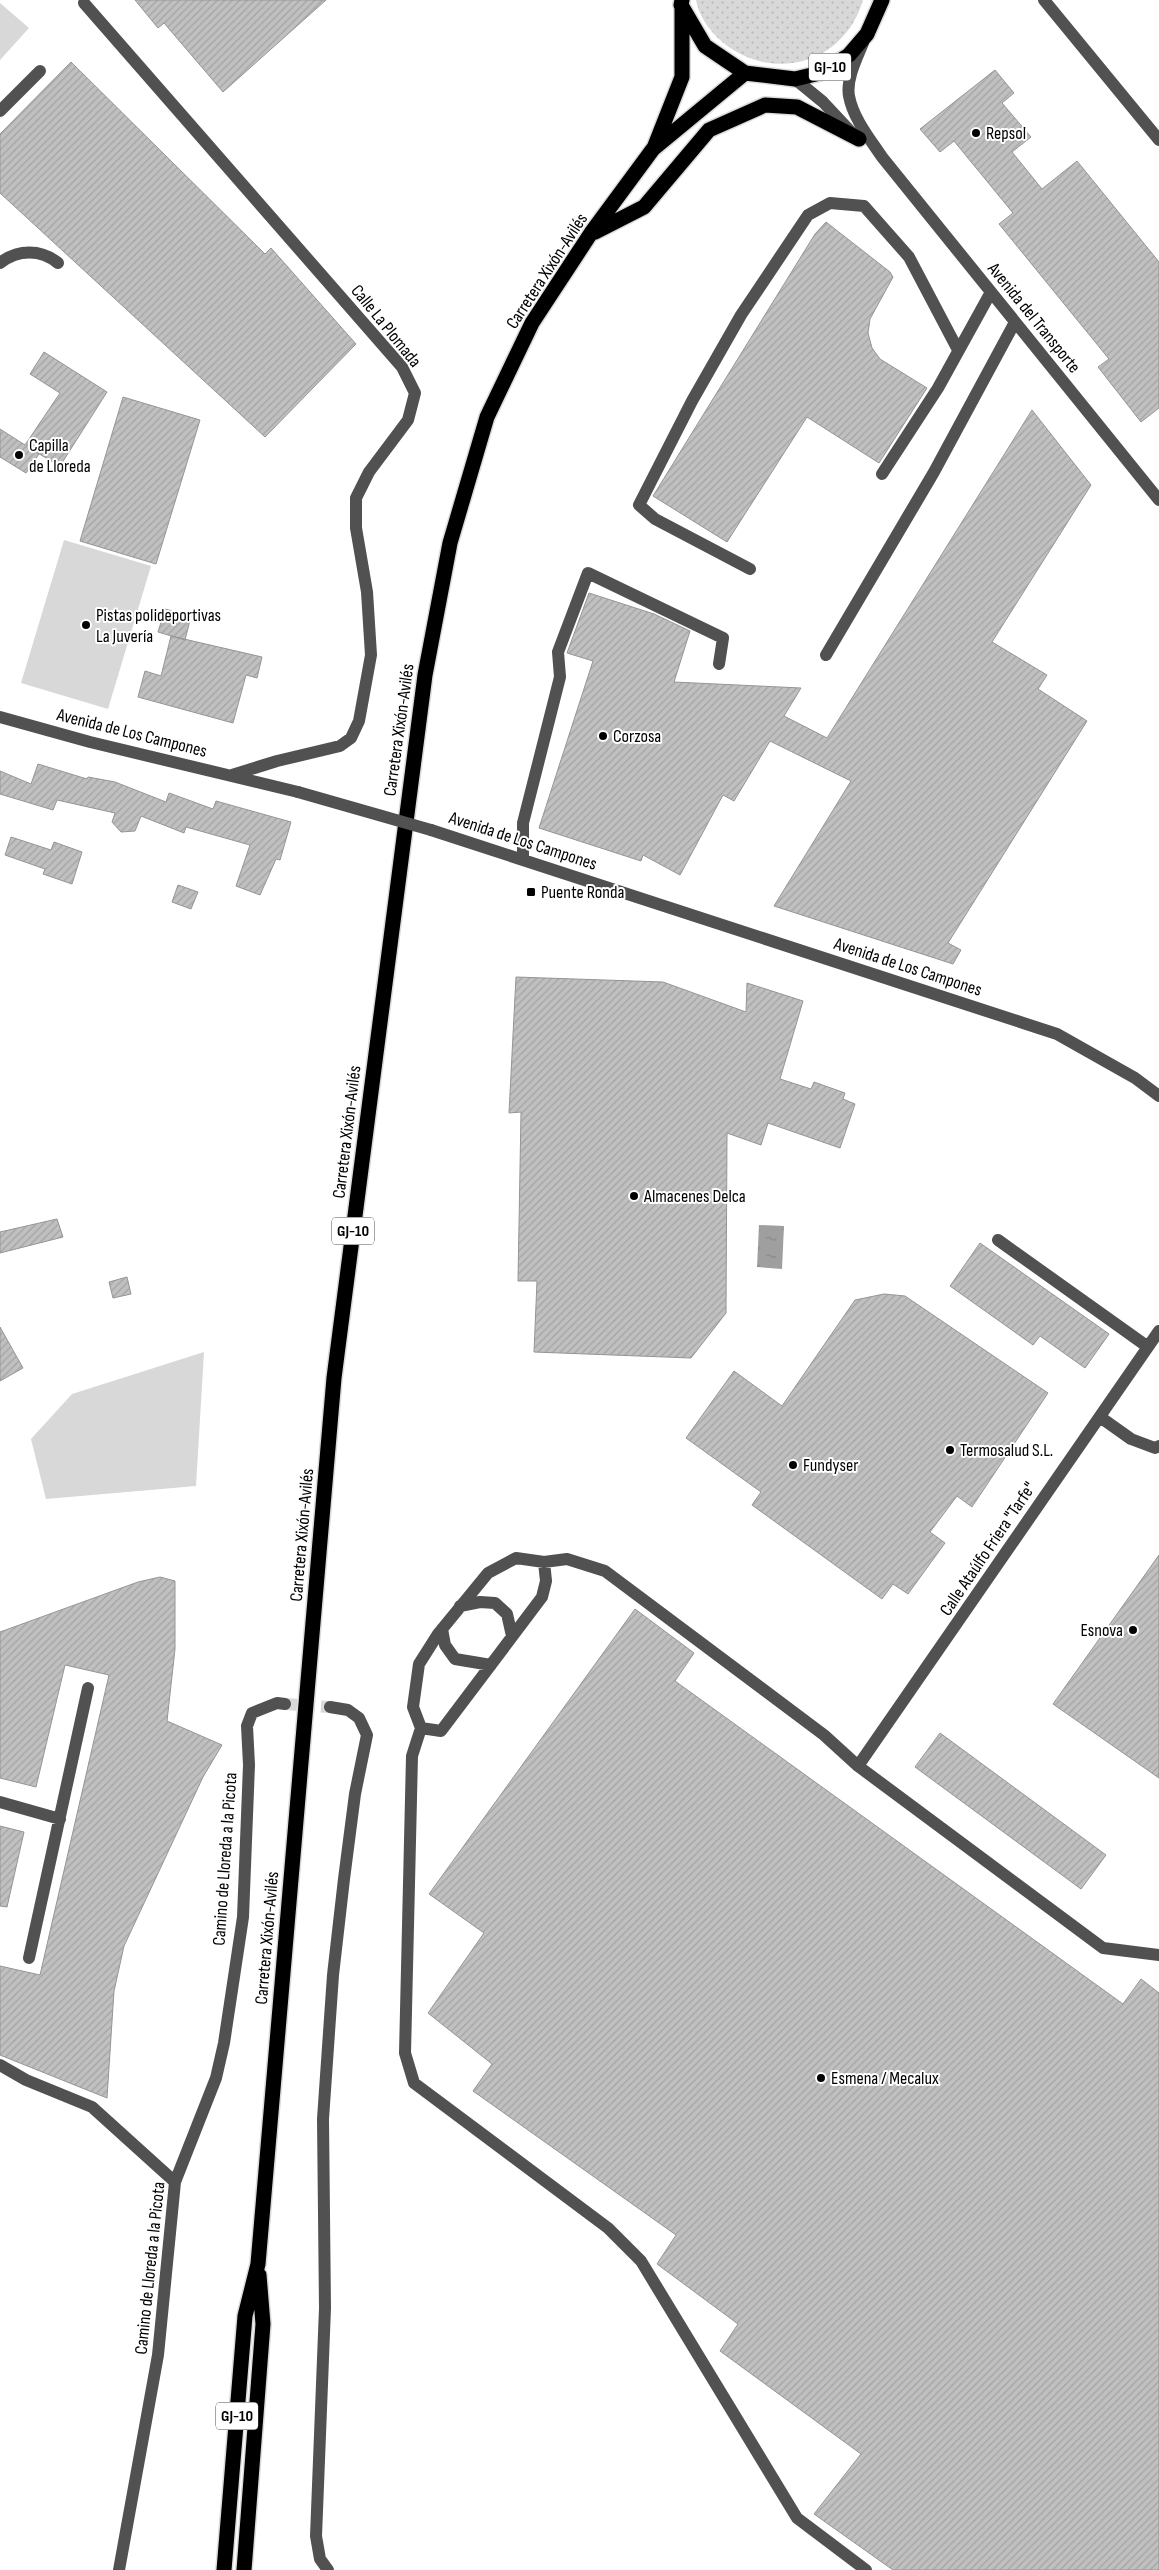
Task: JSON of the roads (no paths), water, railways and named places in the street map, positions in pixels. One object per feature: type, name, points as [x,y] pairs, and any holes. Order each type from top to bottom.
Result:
[{"type":"highway","name":"GJ-10","points":[[682,2],[704,46],[745,73],[795,79],[820,73],[849,55],[867,34],[882,0]]},
{"type":"highway","name":"Carretera Xixón-Avilés","points":[[258,2264],[334,1378],[425,675],[450,543],[487,417],[532,323],[591,234],[653,149],[682,77],[682,2]]},
{"type":"highway","name":"Carretera Xixón-Avilés","points":[[653,149],[745,73]]},
{"type":"highway","points":[[591,234],[644,207],[709,130],[765,105],[796,107],[859,140]]},
{"type":"highway","name":"GJ-10","points":[[224,2570],[245,2316],[258,2264]]},
{"type":"highway","name":"GJ-10","points":[[244,2570],[263,2324],[258,2264]]},
{"type":"street","points":[[1044,0],[1159,140]]},
{"type":"street","name":"Calle La Plomada","points":[[84,2],[402,367],[415,393],[408,420],[369,472],[356,498],[356,528],[367,592],[371,655],[360,721],[351,738],[340,746],[277,761],[232,775]]},
{"type":"street","points":[[867,34],[854,65],[848,95],[860,124],[882,157]]},
{"type":"street","points":[[0,111],[40,71]]},
{"type":"street","points":[[795,79],[823,102],[859,140],[882,157]]},
{"type":"street","name":"Avenida del Transporte","points":[[882,157],[1159,500]]},
{"type":"street","points":[[750,569],[655,519],[639,505],[692,401],[741,315],[808,215],[830,203],[864,206],[909,257],[958,350]]},
{"type":"street","points":[[0,263],[16,254],[35,252],[48,255],[58,264]]},
{"type":"street","points":[[882,474],[938,388],[991,292]]},
{"type":"street","points":[[826,655],[934,472],[996,353],[1015,322]]},
{"type":"street","points":[[523,858],[523,823],[560,677],[558,652],[588,573],[722,638],[718,664]]},
{"type":"street","name":"Avenida de Los Campones","points":[[0,717],[90,742],[298,792],[523,858],[1057,1034],[1135,1078],[1159,1096]]},
{"type":"street","points":[[998,1240],[1148,1346]]},
{"type":"street","name":"Calle Ataúlfo Friera \"Tarfe\"","points":[[858,1766],[1159,1331]]},
{"type":"street","points":[[1100,1417],[1131,1439],[1155,1448],[1159,1446]]},
{"type":"street","points":[[866,2570],[797,2518],[641,2261],[608,2228],[414,2083],[406,2053],[406,2024],[412,1756],[421,1728],[413,1707],[418,1664],[442,1629],[488,1573],[516,1558],[544,1562],[567,1559],[606,1571],[816,1730],[858,1766],[1103,1948],[1159,1955]]},
{"type":"street","points":[[421,1728],[441,1731],[542,1597],[546,1581],[544,1562]]},
{"type":"street","points":[[460,1606],[480,1602],[495,1603],[507,1614],[512,1636]]},
{"type":"street","points":[[442,1629],[445,1645],[455,1660],[491,1665]]},
{"type":"street","points":[[29,1958],[88,1688]]},
{"type":"street","name":"Camino de Lloreda a la Picota","points":[[119,2570],[158,2355],[175,2182],[216,2078],[224,2043],[243,1917],[249,1765],[247,1726],[252,1713],[276,1703],[285,1704]]},
{"type":"street","points":[[328,2570],[320,2559],[316,2536],[325,2308],[323,2119],[333,1975],[355,1794],[367,1736],[359,1718],[348,1710],[330,1706]]},
{"type":"street","points":[[0,1802],[60,1818]]},
{"type":"street","points":[[0,2065],[26,2080],[92,2107],[175,2182]]},
{"type":"water","points":[[759,1225],[784,1226],[782,1269],[757,1267]]},
{"type":"tunnel","points":[[285,1704],[330,1707]]},
{"type":"place","name":"Repsol","points":[[976,133]]},
{"type":"place","name":"Capilla de Lloreda","points":[[19,455]]},
{"type":"place","name":"Pistas polideportivas La Juvería","points":[[86,625]]},
{"type":"place","name":"Corzosa","points":[[603,736]]},
{"type":"place","name":"Puente Ronda","points":[[531,892]]},
{"type":"place","name":"Almacenes Delca","points":[[634,1196]]},
{"type":"place","name":"Termosalud S.L.","points":[[950,1450]]},
{"type":"place","name":"Fundyser","points":[[793,1465]]},
{"type":"place","name":"Esnova","points":[[1133,1630]]},
{"type":"place","name":"Esmena / Mecalux","points":[[821,2078]]}]
